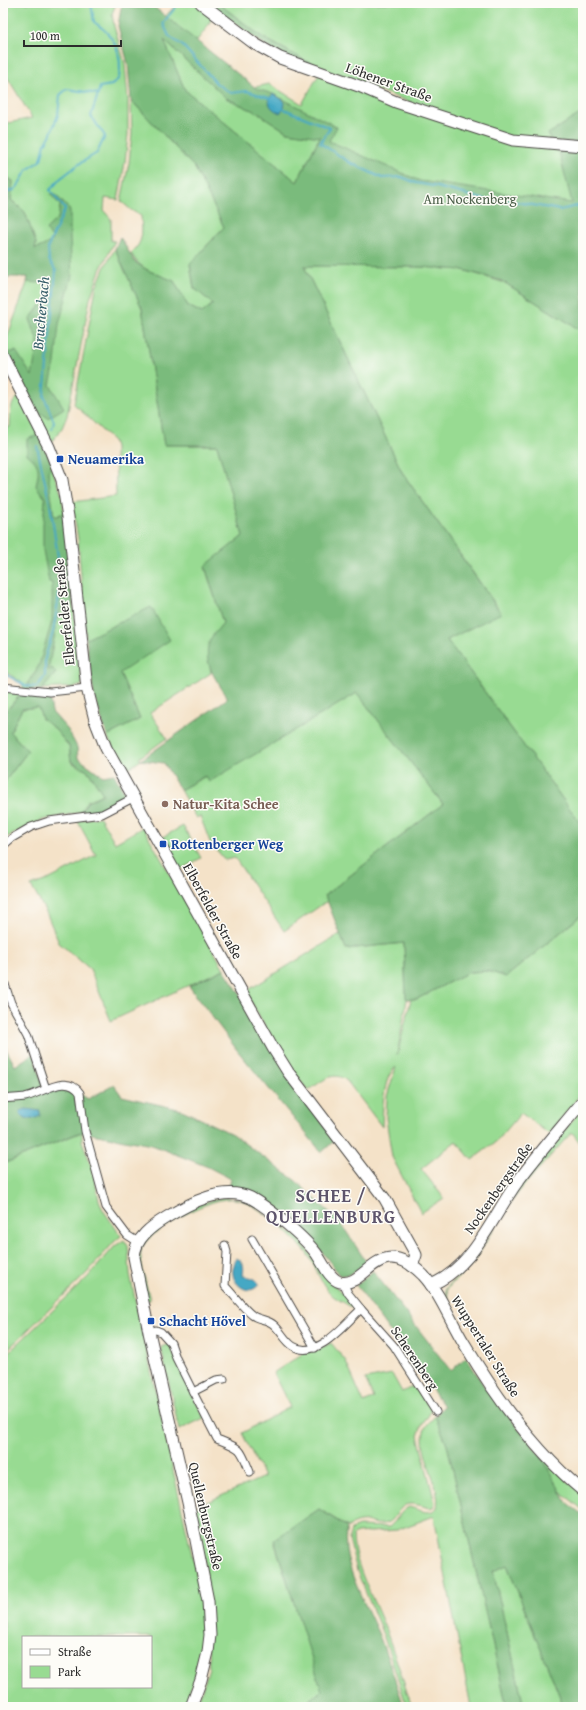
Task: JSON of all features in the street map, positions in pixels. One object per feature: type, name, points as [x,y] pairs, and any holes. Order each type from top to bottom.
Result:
[{"type":"main road","name":"Löhener Straße","points":[[201,3],[255,44],[280,58],[359,86],[396,102],[513,140],[583,146]]},
{"type":"main road","name":"Elberfelder Straße","points":[[3,356],[49,447],[62,480],[68,517],[87,688],[92,710],[102,738],[133,798],[272,1048],[288,1072],[389,1206],[416,1255],[412,1266]]},
{"type":"main road","name":"Nockenbergstraße","points":[[431,1285],[455,1270],[469,1257],[518,1182],[583,1101]]},
{"type":"main road","points":[[140,1239],[166,1218],[192,1203],[218,1195],[236,1194],[250,1198],[266,1208],[297,1232],[313,1249],[333,1277],[339,1282],[348,1281]]},
{"type":"main road","name":"Quellenburgstraße","points":[[140,1239],[134,1253],[135,1266],[192,1520],[208,1601],[210,1635],[208,1652],[201,1680],[191,1707]]},
{"type":"main road","name":"Wuppertaler Straße","points":[[348,1281],[384,1259],[391,1258],[412,1266],[431,1285],[491,1388],[525,1431],[564,1475],[583,1491]]},
{"type":"street","points":[[3,687],[50,692],[87,688]]},
{"type":"street","points":[[3,846],[12,838],[31,827],[49,821],[102,814],[133,798]]},
{"type":"street","points":[[3,978],[11,1003],[28,1034],[46,1089]]},
{"type":"street","points":[[3,1099],[24,1097],[46,1089],[70,1084],[74,1085],[80,1093],[85,1131],[106,1208],[127,1235],[140,1239]]},
{"type":"street","points":[[252,1238],[315,1348]]},
{"type":"street","points":[[224,1245],[227,1252],[225,1286],[253,1317],[265,1319],[274,1324],[293,1346],[308,1350],[315,1348],[327,1340],[361,1309]]},
{"type":"street","name":"Scherenberg","points":[[348,1281],[348,1293],[394,1346],[436,1412]]},
{"type":"street","points":[[149,1332],[156,1330],[161,1332],[171,1343],[176,1358],[217,1439],[236,1447],[241,1451],[250,1472]]},
{"type":"street","points":[[194,1392],[216,1380],[224,1380]]},
{"type":"green space","points":[[3,3],[116,3],[112,14],[125,64],[128,100],[128,134],[125,162],[118,200],[105,198],[104,211],[111,219],[111,241],[115,241],[100,270],[90,299],[67,416],[62,428],[52,441],[4,346],[27,283],[36,244],[25,212],[11,200],[13,181],[3,174],[3,124],[32,118],[3,70]]},
{"type":"green space","points":[[124,3],[147,3],[154,7],[257,89],[273,94],[337,127],[329,141],[420,181],[572,203],[558,148],[583,149],[583,338],[580,330],[502,281],[463,270],[420,267],[304,266],[403,474],[501,613],[447,640],[583,827],[583,914],[506,977],[488,971],[469,972],[417,999],[407,999],[404,943],[346,949],[325,895],[443,804],[357,693],[209,782],[205,776],[180,790],[164,763],[141,760],[228,698],[215,678],[207,656],[210,640],[223,623],[205,566],[243,536],[217,445],[164,445],[142,308],[115,249],[120,237],[135,262],[147,270],[174,281],[188,306],[202,313],[213,304],[194,288],[190,264],[224,227],[195,168],[131,100],[128,64],[118,26],[121,8]],"holes":[[[164,40],[226,98],[258,113],[287,132],[320,137],[297,182],[185,90]]]},
{"type":"green space","name":"Am Nockenberg","points":[[178,3],[195,3],[212,18],[189,51],[238,91],[269,84],[302,104],[319,74],[382,99],[569,150],[583,323],[318,140],[297,182],[185,90],[163,39],[199,73],[157,25]],"holes":[[[226,98],[309,135],[287,132],[258,113]]]},
{"type":"green space","points":[[205,3],[218,3],[262,37],[317,67],[281,56]]},
{"type":"green space","points":[[218,3],[583,3],[583,143],[513,138],[436,112],[317,67],[262,37]]},
{"type":"green space","points":[[131,100],[195,168],[224,227],[190,264],[194,288],[213,304],[202,313],[188,306],[174,281],[149,271],[134,259],[131,253],[138,245],[142,232],[141,216],[121,201],[129,163],[132,133]]},
{"type":"green space","points":[[583,112],[583,143],[552,141],[548,134]]},
{"type":"green space","points":[[3,175],[13,181],[11,200],[25,212],[36,243],[35,249],[53,240],[46,229],[58,218],[60,205],[50,194],[55,194],[70,210],[72,276],[59,324],[55,363],[50,385],[64,408],[48,418],[37,410],[7,353],[16,351],[32,376],[38,342],[30,319],[39,307],[47,304],[52,284],[27,282],[28,277],[3,277]]},
{"type":"green space","points":[[115,249],[142,308],[164,445],[217,445],[243,536],[205,567],[223,623],[211,641],[209,657],[211,673],[150,713],[167,738],[139,758],[141,760],[125,771],[107,736],[140,719],[120,673],[86,639],[78,539],[72,502],[116,496],[115,447],[113,441],[74,404],[96,288],[104,268]]},
{"type":"green space","points":[[304,266],[420,267],[463,270],[505,283],[580,330],[583,338],[583,827],[447,640],[501,612],[403,474]]},
{"type":"green space","points":[[19,397],[39,435],[62,495],[82,685],[76,687],[24,690],[21,682],[3,670],[3,428],[10,427],[10,414],[12,406],[15,400]]},
{"type":"green space","points":[[39,435],[52,464],[48,472],[54,516],[64,512],[73,606],[63,605],[58,618],[48,670],[52,668],[56,673],[42,690],[28,690],[28,682],[39,665],[52,621],[52,583],[49,582],[43,550],[45,498],[36,486],[38,472],[37,465],[35,461],[27,454],[27,439]]},
{"type":"green space","points":[[151,607],[170,640],[120,673],[140,719],[107,736],[94,695],[86,639]]},
{"type":"green space","points":[[3,691],[21,693],[3,715]]},
{"type":"green space","points":[[357,693],[443,804],[325,895],[327,901],[284,931],[235,858],[225,860],[210,842],[200,816],[196,818],[180,790],[206,776],[209,781]]},
{"type":"green space","points":[[21,694],[49,694],[52,712],[68,730],[77,747],[78,758],[103,776],[114,774],[125,794],[122,800],[101,810],[81,812],[87,802],[103,794],[89,772],[71,761],[69,746],[53,727],[42,719],[38,707],[22,709],[10,732],[28,751],[3,784],[3,715]]},
{"type":"green space","points":[[38,707],[42,719],[53,727],[69,746],[71,762],[89,772],[104,794],[87,801],[81,812],[42,820],[7,837],[3,833],[3,784],[28,751],[10,732],[22,709]]},
{"type":"green space","points":[[100,817],[115,843],[143,827],[224,969],[111,1021],[90,969],[59,943],[46,912],[31,886],[50,879],[96,855],[77,820]]},
{"type":"green space","points":[[183,826],[201,858],[179,870],[161,838]]},
{"type":"green space","points":[[583,914],[583,1091],[549,1134],[521,1113],[498,1140],[472,1160],[456,1141],[421,1169],[444,1198],[421,1213],[392,1157],[386,1118],[387,1096],[396,1067],[391,1072],[386,1086],[383,1104],[382,1127],[347,1081],[342,1078],[337,1076],[327,1078],[308,1091],[288,1064],[245,992],[340,934],[346,949],[404,943],[407,999],[397,1055],[411,999],[417,999],[469,972],[488,971],[506,977]]},
{"type":"green space","points":[[224,969],[334,1141],[321,1153],[237,1050],[189,986]]},
{"type":"green space","points":[[3,1043],[15,1066],[34,1053],[43,1087],[24,1094],[3,1096]]},
{"type":"green space","points":[[114,1085],[122,1096],[182,1110],[232,1134],[296,1181],[340,1222],[367,1263],[349,1275],[340,1275],[321,1251],[274,1208],[220,1191],[229,1187],[231,1179],[208,1167],[152,1145],[81,1132],[3,1164],[3,1101],[56,1088],[68,1087],[88,1099]]},
{"type":"green space","points":[[583,1107],[583,1147],[572,1132],[526,1183],[508,1206],[475,1260],[447,1289],[453,1312],[446,1299],[446,1288],[464,1270],[479,1251],[523,1182]]},
{"type":"green space","points":[[82,1132],[82,1141],[92,1167],[99,1200],[103,1210],[121,1236],[86,1274],[3,1354],[3,1164]]},
{"type":"green space","points":[[223,1197],[235,1199],[212,1202],[194,1210],[164,1227],[145,1242],[141,1250],[141,1256],[142,1268],[150,1300],[146,1301],[138,1264],[141,1243],[147,1236],[190,1207]]},
{"type":"green space","points":[[238,1199],[248,1201],[300,1239],[332,1285],[338,1288],[356,1307],[356,1310],[333,1296],[321,1281],[306,1252],[293,1238],[264,1213]]},
{"type":"green space","points":[[124,1240],[128,1246],[130,1274],[135,1299],[198,1582],[202,1631],[201,1646],[195,1676],[182,1707],[3,1707],[3,1358],[88,1277],[115,1246]]},
{"type":"green space","points":[[373,1271],[451,1371],[466,1357],[486,1389],[541,1456],[567,1503],[583,1515],[583,1707],[564,1707],[507,1565],[493,1571],[524,1707],[507,1707],[447,1444],[435,1416],[444,1406],[356,1285]]},
{"type":"green space","points":[[331,1343],[345,1360],[364,1403],[374,1398],[365,1379],[392,1374],[402,1392],[414,1386],[432,1410],[421,1427],[418,1436],[435,1503],[433,1507],[430,1508],[415,1504],[406,1505],[399,1510],[390,1522],[387,1523],[378,1524],[360,1522],[348,1527],[319,1509],[274,1541],[323,1691],[298,1707],[196,1707],[209,1669],[205,1566],[196,1507],[264,1477],[242,1433],[290,1407],[273,1373],[305,1352],[314,1351]]},
{"type":"green space","points":[[169,1344],[204,1418],[179,1430],[161,1347]]},
{"type":"green space","points":[[435,1416],[447,1444],[507,1707],[471,1707],[434,1516],[397,1530],[357,1533],[353,1535],[360,1570],[385,1628],[412,1707],[407,1707],[384,1637],[357,1571],[349,1539],[351,1529],[359,1526],[389,1527],[403,1511],[409,1507],[427,1512],[437,1508],[438,1498],[436,1488],[426,1458],[423,1438],[425,1428]]},
{"type":"green space","points":[[541,1456],[583,1495],[583,1510],[560,1491]]},
{"type":"green space","points":[[319,1509],[347,1527],[345,1541],[351,1570],[377,1630],[404,1707],[298,1707],[322,1691],[274,1540]]},
{"type":"green space","points":[[507,1565],[564,1707],[524,1707],[493,1571]]},
{"type":"water","points":[[273,94],[285,103],[284,109],[280,113],[273,109],[269,103],[269,98]]},
{"type":"water","points":[[26,1109],[40,1111],[40,1116],[34,1119],[25,1118],[20,1114],[20,1111]]},
{"type":"water","points":[[236,1258],[241,1261],[243,1265],[243,1276],[252,1278],[258,1282],[259,1284],[256,1288],[248,1290],[236,1282],[233,1268]]},
{"type":"waterway","points":[[3,187],[9,192],[14,190],[27,170],[41,160],[45,144],[50,136],[58,115],[60,95],[67,89],[98,94],[100,87],[112,85],[119,78],[120,61],[116,46],[107,33],[94,22],[91,3]]},
{"type":"waterway","points":[[179,3],[163,23],[169,36],[183,46],[217,84],[231,93],[247,91],[269,98]]},
{"type":"waterway","name":"Brucherbach","points":[[52,429],[54,422],[44,396],[56,271],[49,260],[48,247],[65,209],[50,190],[61,178],[79,164],[97,153],[105,136],[91,116],[98,94]]},
{"type":"waterway","points":[[284,109],[330,128],[320,143],[349,162],[382,178],[402,177],[416,183],[490,201],[511,201],[560,210],[577,206],[583,207]]},
{"type":"waterway","name":"Brucherbach","points":[[3,673],[26,686],[37,687],[45,676],[45,658],[53,632],[60,590],[60,570],[50,504],[37,446]]},
{"type":"place","name":"Neuamerika","points":[[60,459]]},
{"type":"place","name":"Natur-Kita Schee","points":[[165,804]]},
{"type":"place","name":"Rottenberger Weg","points":[[163,844]]},
{"type":"place","name":"Schacht Hövel","points":[[151,1321]]},
{"type":"district","name":"SCHEE / QUELLENBURG","points":[[331,1206]]}]
